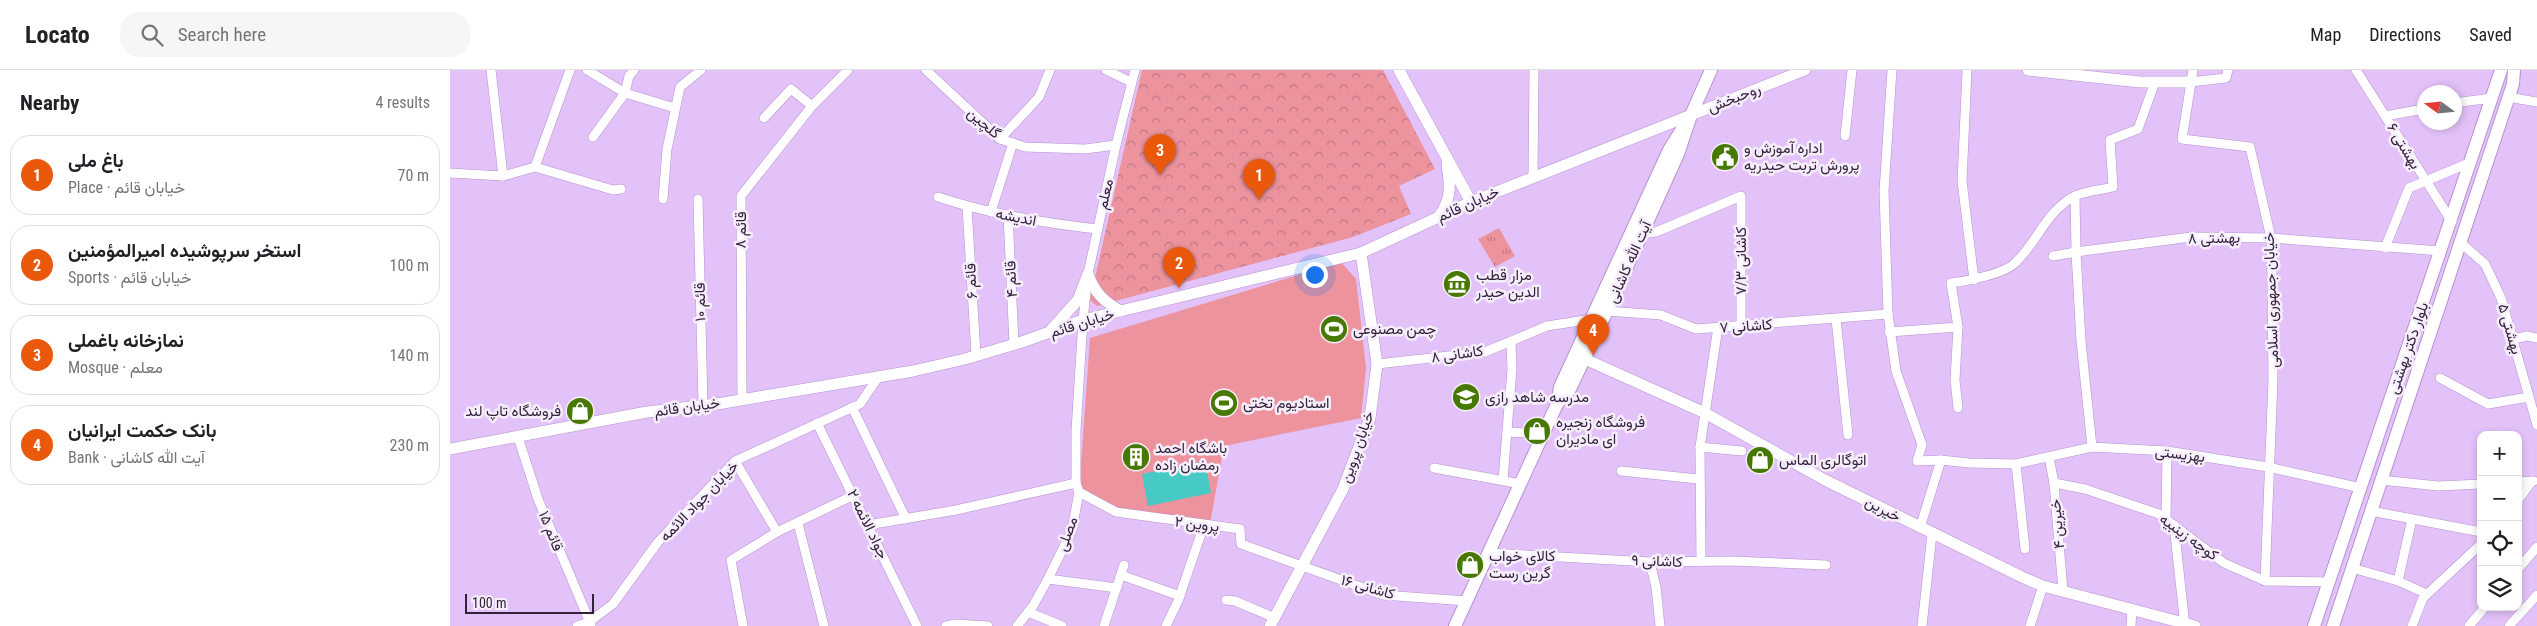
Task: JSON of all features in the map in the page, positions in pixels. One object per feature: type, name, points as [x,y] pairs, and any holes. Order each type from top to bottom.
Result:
[{"type":"main road","name":"آیت الله کاشانی","points":[[1557,404],[1569,391],[1585,359],[1640,234],[1678,154],[1691,115],[1711,70]]},
{"type":"main road","name":"بلوار دکتر بهشتی","points":[[2314,626],[2452,222],[2469,162],[2501,70]]},
{"type":"main road","name":"بلوار دکتر بهشتی","points":[[2333,626],[2513,84],[2514,70]]},
{"type":"main road","points":[[2513,84],[2524,70]]},
{"type":"main road","points":[[2492,98],[2499,96],[2507,100]]},
{"type":"main road","name":"آیت الله کاشانی","points":[[1455,626],[1544,434],[1557,404],[1560,386],[1669,150],[1691,115]]},
{"type":"main road","points":[[2401,370],[2417,376]]},
{"type":"street","points":[[491,70],[503,176]]},
{"type":"street","points":[[535,167],[570,70]]},
{"type":"street","points":[[587,70],[625,93],[674,108]]},
{"type":"street","points":[[593,137],[625,93],[629,76],[634,70]]},
{"type":"street","points":[[663,198],[674,108],[680,87],[701,70]]},
{"type":"street","name":"قائم ۸","points":[[742,399],[741,196],[812,106],[848,70]]},
{"type":"street","name":"گلچین","points":[[926,70],[1000,139],[1025,146],[1085,149],[1116,146]]},
{"type":"street","points":[[1000,139],[1039,97],[1050,70]]},
{"type":"street","points":[[1106,70],[1131,82]]},
{"type":"street","name":"معلم","points":[[1076,431],[1088,274],[1135,70]]},
{"type":"street","points":[[1399,70],[1470,202]]},
{"type":"street","points":[[1533,176],[1534,70]]},
{"type":"street","name":"روحبخش","points":[[1691,115],[1805,70]]},
{"type":"street","points":[[1845,136],[1852,70]]},
{"type":"street","points":[[1892,70],[1884,192],[1889,332],[1958,328]]},
{"type":"street","points":[[1967,70],[1962,181],[1974,280]]},
{"type":"street","points":[[2028,70],[2081,73],[2155,82],[2190,82],[2227,74]]},
{"type":"street","points":[[2190,82],[2193,70]]},
{"type":"street","name":"بهشتی ۶","points":[[2356,70],[2452,222]]},
{"type":"street","points":[[1958,408],[1954,380],[1958,328],[1951,283],[1974,280],[2016,263],[2047,221],[2075,196],[2113,187],[2110,140],[2138,129],[2155,82]]},
{"type":"street","name":"خیابان جمهوری اسلامی","points":[[2190,82],[2182,139],[2250,147],[2271,238],[2274,348],[2265,582]]},
{"type":"street","points":[[764,118],[791,89],[812,106]]},
{"type":"street","points":[[2462,102],[2492,98]]},
{"type":"street","points":[[2507,100],[2537,102]]},
{"type":"street","points":[[2385,116],[2417,110]]},
{"type":"street","name":"خیابان قائم","points":[[450,449],[648,412],[742,399],[939,365],[1014,344],[1083,320],[1361,252],[1470,202],[1691,115]]},
{"type":"street","points":[[990,212],[1013,143]]},
{"type":"street","points":[[1439,217],[1446,206],[1450,194],[1446,156]]},
{"type":"street","points":[[2385,248],[2409,188],[2469,162]]},
{"type":"street","points":[[450,173],[503,176],[535,167],[587,180],[613,190],[621,189]]},
{"type":"street","name":"کاشانی ۷/۳","points":[[1640,234],[1656,232],[1741,196],[1741,327]]},
{"type":"street","points":[[2075,196],[2081,341],[2092,447]]},
{"type":"street","name":"اندیشه","points":[[938,197],[967,207],[990,212],[1097,229]]},
{"type":"street","name":"قائم ۱۰","points":[[698,199],[703,405]]},
{"type":"street","name":"قائم ۶","points":[[967,207],[976,355]]},
{"type":"street","name":"قائم ۴","points":[[1008,215],[1014,344]]},
{"type":"street","name":"بهشتی ۸","points":[[2053,256],[2191,237],[2271,238],[2442,251]]},
{"type":"street","name":"بهشتی ۵","points":[[2461,243],[2485,264],[2501,298],[2537,426]]},
{"type":"street","name":"خیابان پروین","points":[[1273,622],[1343,489],[1370,418],[1377,364],[1361,252]]},
{"type":"street","points":[[1088,274],[1092,286],[1100,297],[1121,311]]},
{"type":"street","points":[[1049,333],[1078,300],[1088,274]]},
{"type":"street","name":"کاشانی ۷","points":[[1607,311],[1661,315],[1696,329],[1741,327],[1888,314]]},
{"type":"street","name":"کاشانی ۸","points":[[1377,364],[1485,352],[1547,326],[1592,319]]},
{"type":"street","points":[[1836,319],[1848,435]]},
{"type":"street","points":[[1701,562],[1698,480],[1700,447],[1718,328]]},
{"type":"street","name":"بهزیستی","points":[[1889,332],[1896,371],[1922,445],[1917,461],[1941,460],[2016,464],[2092,447],[2167,451],[2268,467],[2361,488]]},
{"type":"street","points":[[2513,339],[2526,336],[2537,338]]},
{"type":"street","points":[[1503,480],[1512,369],[1511,342]]},
{"type":"street","name":"خیرین","points":[[1585,359],[1705,413],[1825,480],[1932,534],[2043,586],[2188,625]]},
{"type":"street","name":"خیابان جواد الائمه","points":[[578,626],[590,624],[613,604],[658,542],[735,461],[860,404],[879,376]]},
{"type":"street","points":[[2440,378],[2488,404],[2529,397]]},
{"type":"street","points":[[852,407],[906,518]]},
{"type":"street","name":"جواد الائمه ۲","points":[[817,423],[917,626]]},
{"type":"street","name":"مصلی","points":[[1017,626],[1048,579],[1072,530],[1077,487],[1076,431]]},
{"type":"street","points":[[1508,432],[1544,434]]},
{"type":"street","name":"قائم ۱۵","points":[[518,437],[538,499],[590,624]]},
{"type":"street","points":[[1700,447],[1742,451]]},
{"type":"street","points":[[2167,451],[2170,522],[2188,625]]},
{"type":"street","name":"خیرین ۴","points":[[2049,457],[2054,483],[2063,591]]},
{"type":"street","points":[[1920,528],[1941,460]]},
{"type":"street","points":[[735,461],[777,532]]},
{"type":"street","points":[[2016,464],[2025,549]]},
{"type":"street","points":[[1434,468],[1521,484]]},
{"type":"street","points":[[1620,471],[1698,480]]},
{"type":"street","points":[[2381,480],[2438,486],[2477,484]]},
{"type":"street","points":[[2522,482],[2535,481]]},
{"type":"street","points":[[2522,496],[2535,481]]},
{"type":"street","name":"کوچه زینبیه","points":[[2054,483],[2084,489],[2158,514],[2224,563],[2265,582]]},
{"type":"street","points":[[868,525],[1077,487]]},
{"type":"street","name":"پروین ۲","points":[[1077,487],[1116,512],[1241,529],[1241,544],[1301,567]]},
{"type":"street","points":[[742,626],[731,560],[777,532],[854,495]]},
{"type":"street","points":[[2370,511],[2477,531]]},
{"type":"street","points":[[2398,580],[2412,519]]},
{"type":"street","points":[[798,522],[824,626]]},
{"type":"street","points":[[1166,626],[1180,596],[1204,525]]},
{"type":"street","points":[[1922,626],[1932,534]]},
{"type":"street","points":[[2521,566],[2537,547]]},
{"type":"street","points":[[2412,626],[2423,598],[2477,548]]},
{"type":"street","name":"کاشانی ۹","points":[[1489,553],[1650,562],[1741,561],[1826,565]]},
{"type":"street","points":[[1650,562],[1656,587],[1660,626]]},
{"type":"street","points":[[1104,626],[1124,564]]},
{"type":"street","name":"کاشانی ۱۶","points":[[1301,567],[1383,595],[1467,601]]},
{"type":"street","points":[[2352,568],[2398,580],[2427,594]]},
{"type":"street","points":[[1121,575],[1180,596]]},
{"type":"street","points":[[1048,579],[1117,588]]},
{"type":"street","points":[[2265,582],[2330,582]]},
{"type":"street","points":[[2030,626],[2043,586]]},
{"type":"street","points":[[2509,626],[2537,595]]},
{"type":"street","points":[[1226,600],[1235,600],[1273,622]]},
{"type":"street","points":[[2131,626],[2132,609]]},
{"type":"street","points":[[2469,626],[2482,611]]},
{"type":"street","points":[[1028,612],[1061,626]]},
{"type":"street","points":[[946,626],[955,624],[988,626]]},
{"type":"green space","points":[[1142,70],[1383,70],[1435,169],[1399,186],[1411,214],[1353,237],[1097,306],[1090,300]]},
{"type":"green space","points":[[1499,228],[1515,256],[1495,267],[1478,239]]},
{"type":"green space","name":"استادیوم تختی","points":[[1341,262],[1356,279],[1366,368],[1361,418],[1224,446],[1210,524],[1121,512],[1079,491],[1090,338]]},
{"type":"shaded area","points":[[1205,461],[1211,493],[1148,506],[1142,474]]},
{"type":"place","name":"اداره آموزش و پرورش تربت حیدریه","points":[[1725,157]]},
{"type":"place","name":"نمازخانه باغملی","points":[[1160,175]]},
{"type":"place","name":"باغ ملی","points":[[1259,200]]},
{"type":"place","name":"مزار قطب الدین حیدر","points":[[1457,284]]},
{"type":"place","name":"استخر سرپوشیده امیرالمؤمنین","points":[[1179,288]]},
{"type":"place","name":"چمن مصنوعی","points":[[1334,329]]},
{"type":"place","name":"بانک حکمت ایرانیان","points":[[1593,355]]},
{"type":"place","name":"مدرسه شاهد رازی","points":[[1466,397]]},
{"type":"place","name":"استادیوم تختی","points":[[1224,403]]},
{"type":"place","name":"فروشگاه تاپ لند","points":[[580,411]]},
{"type":"place","name":"فروشگاه زنجیره ای مادیران","points":[[1537,431]]},
{"type":"place","name":"باشگاه احمد رمضان زاده","points":[[1136,457]]},
{"type":"place","name":"اتوگالری الماس","points":[[1760,460]]},
{"type":"place","name":"کالای خواب گرین رست","points":[[1470,565]]}]
